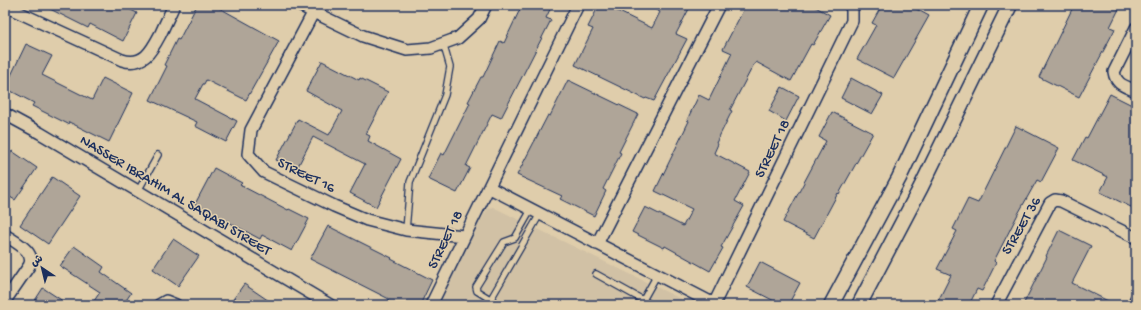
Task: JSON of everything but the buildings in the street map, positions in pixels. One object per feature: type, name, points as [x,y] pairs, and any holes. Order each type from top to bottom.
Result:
[{"type":"street","points":[[5,6],[122,60],[133,62],[143,58],[153,48],[174,5]]},
{"type":"street","points":[[299,5],[363,36],[407,50],[431,48],[458,38],[479,19],[486,5]]},
{"type":"street","name":"STREET 18","points":[[431,305],[464,236],[490,188],[578,5]]},
{"type":"street","points":[[597,244],[719,5]]},
{"type":"street","name":"STREET 18","points":[[490,188],[715,305],[852,21],[852,10],[850,5]]},
{"type":"street","points":[[831,305],[899,178],[982,5]]},
{"type":"street","points":[[859,305],[921,187],[1010,5]]},
{"type":"street","name":"STREET 16","points":[[313,13],[251,130],[248,154],[264,172],[334,206],[367,220],[406,230],[464,236]]},
{"type":"street","points":[[1136,28],[1114,72],[1115,79],[1120,84],[1136,91]]},
{"type":"street","name":"NASSER IBRAHIM AL SAQABI STREET","points":[[5,114],[40,133],[330,305]]},
{"type":"street","points":[[899,178],[901,186],[909,191],[913,191],[921,187]]},
{"type":"street","name":"STREET 36","points":[[996,305],[1050,203],[1056,200],[1061,201],[1136,238]]},
{"type":"street","points":[[882,210],[890,206],[895,206],[902,212],[902,222]]},
{"type":"street","points":[[5,236],[27,251],[31,261],[5,301]]},
{"type":"street","points":[[1133,305],[1136,300]]},
{"type":"street","points":[[159,305],[166,301],[176,305]]},
{"type":"lane","points":[[406,230],[410,182],[445,95],[450,67],[444,43]]},
{"type":"lane","points":[[138,191],[158,155]]},
{"type":"lane","points":[[536,212],[524,242],[492,297],[490,299],[487,298],[477,291],[476,287],[504,242],[516,238],[536,212]]},
{"type":"lane","points":[[516,238],[524,242]]},
{"type":"lane","points":[[596,274],[652,305]]},
{"type":"lane","points":[[643,300],[657,275]]},
{"type":"shaded area","points":[[493,207],[693,305],[433,305],[488,208]]}]
